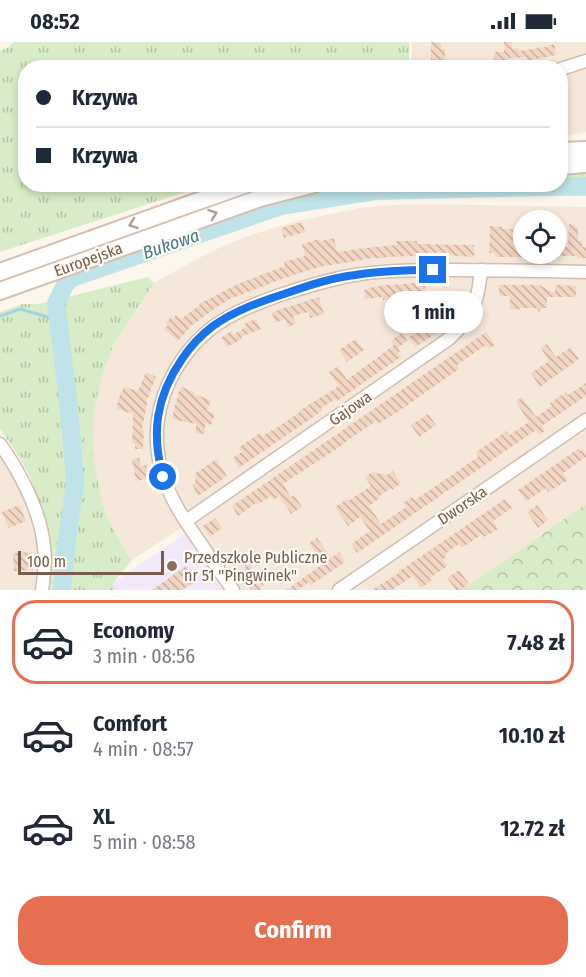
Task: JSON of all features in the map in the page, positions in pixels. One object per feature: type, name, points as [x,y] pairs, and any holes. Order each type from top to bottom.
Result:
[{"type":"main road","points":[[568,151],[586,150]]},
{"type":"main road","points":[[568,165],[586,164]]},
{"type":"main road","name":"Europejska","points":[[0,272],[224,192]]},
{"type":"main road","name":"Europejska","points":[[0,291],[260,198],[283,192]]},
{"type":"street","points":[[568,67],[586,61]]},
{"type":"street","points":[[232,590],[174,502],[163,477],[158,451],[157,426],[163,394],[191,347],[206,331],[244,309],[295,290],[353,275],[481,270],[586,272]]},
{"type":"street","name":"Gajowa","points":[[186,521],[450,338],[466,321],[474,307],[481,270]]},
{"type":"street","name":"Dworska","points":[[339,590],[586,420]]},
{"type":"street","points":[[0,444],[30,496],[39,519],[45,550],[42,590]]},
{"type":"shaded area","points":[[412,42],[586,42],[586,132],[568,136],[568,60],[411,60]]},
{"type":"shaded area","points":[[422,204],[586,207],[586,504],[462,590],[224,590],[181,528],[132,560],[106,514],[93,454],[93,416],[101,379],[113,346],[154,283],[199,258],[245,237],[302,220],[360,208]]},
{"type":"shaded area","points":[[0,451],[29,504],[39,542],[35,590],[0,590]]},
{"type":"shaded area","name":"Przedszkole Publiczne nr 51 \"Pingwinek\"","points":[[185,534],[223,590],[114,590],[113,583]]},
{"type":"green space","points":[[13,42],[409,42],[409,60],[18,60],[18,192],[185,192],[0,252],[0,51],[9,47]]},
{"type":"green space","points":[[586,170],[586,196],[460,195],[343,200],[316,204],[270,219],[262,204],[312,192],[568,192],[568,171]]},
{"type":"green space","points":[[148,277],[154,283],[113,346],[101,379],[93,416],[93,454],[101,498],[115,532],[132,560],[113,583],[114,590],[46,590],[49,560],[48,529],[30,476],[0,429],[0,312],[22,304],[39,304]]},
{"type":"green space","points":[[586,504],[586,590],[462,590]]},
{"type":"building","points":[[431,42],[441,43],[441,49],[445,49],[445,60],[431,60]]},
{"type":"building","points":[[504,42],[512,42],[512,49],[518,48],[519,51],[554,44],[556,55],[531,60],[526,60],[526,57],[494,60],[494,52],[504,52]]},
{"type":"building","points":[[302,222],[305,232],[284,238],[281,228]]},
{"type":"building","points":[[569,224],[576,225],[578,241],[583,241],[582,247],[586,247],[586,258],[567,256]]},
{"type":"building","points":[[490,226],[513,229],[513,257],[495,257],[495,253],[489,253]]},
{"type":"building","points":[[334,238],[337,252],[396,245],[396,241],[417,241],[417,244],[474,245],[474,257],[441,255],[385,257],[319,267],[230,299],[191,326],[178,341],[164,329],[171,317],[173,319],[176,315],[181,319],[199,304],[238,284],[285,266],[284,262],[305,256],[302,244]]},
{"type":"building","points":[[425,283],[426,297],[392,295],[392,299],[383,300],[383,297],[365,299],[364,290],[368,288]]},
{"type":"building","points":[[499,285],[539,285],[555,293],[555,285],[576,286],[576,297],[547,297],[547,308],[539,312],[537,308],[510,309],[510,296],[499,296]]},
{"type":"building","points":[[319,297],[324,314],[310,318],[309,312],[293,316],[296,324],[288,327],[285,319],[275,323],[272,312]]},
{"type":"building","points":[[256,319],[261,329],[241,337],[242,339],[227,347],[221,338],[231,331],[233,335],[246,327],[245,323]]},
{"type":"building","points":[[429,323],[436,333],[416,347],[409,337]]},
{"type":"building","points":[[486,332],[495,345],[489,349],[486,345],[457,365],[459,369],[399,411],[378,424],[376,421],[283,484],[291,497],[294,495],[302,507],[291,514],[279,496],[274,500],[271,496],[238,516],[232,506]]},
{"type":"building","points":[[402,333],[407,341],[398,348],[401,357],[337,401],[335,399],[321,408],[322,411],[239,468],[233,458],[242,452],[238,448],[260,433],[263,436],[272,431],[339,386],[329,372],[338,366],[347,380],[394,345],[391,341]]},
{"type":"building","points":[[356,339],[364,350],[347,362],[339,350]]},
{"type":"building","points":[[547,344],[556,357],[571,347],[579,359],[540,387],[531,373],[549,361],[541,348]]},
{"type":"building","points":[[146,372],[156,377],[146,402],[142,430],[144,430],[143,449],[135,449],[135,443],[132,443],[133,414],[116,409],[124,387],[138,391]]},
{"type":"building","points":[[586,383],[586,396],[542,426],[545,431],[539,435],[536,430],[357,553],[351,544],[370,531],[360,517],[348,526],[335,507],[371,486],[365,477],[374,471],[376,474],[387,475],[393,471],[401,483],[378,497],[380,498],[369,506],[381,524],[406,507],[403,503],[412,497],[415,500],[478,457],[476,452],[506,431],[509,435],[529,422],[516,402],[522,397],[536,417],[566,392],[568,395]]},
{"type":"building","points":[[182,387],[211,400],[207,411],[215,414],[211,425],[205,423],[205,434],[196,433],[196,424],[172,419],[178,393]]},
{"type":"building","points":[[428,414],[436,425],[419,437],[411,425]]},
{"type":"building","points":[[578,449],[580,451],[583,449],[586,457],[563,473],[568,480],[548,492],[546,488],[526,501],[518,490]]},
{"type":"building","points":[[139,458],[141,466],[146,465],[149,478],[136,481],[132,460]]},
{"type":"building","points":[[216,459],[227,476],[198,496],[192,484],[195,484],[196,473]]},
{"type":"building","points":[[505,499],[512,508],[493,521],[498,529],[484,537],[482,534],[462,548],[459,544],[445,554],[447,557],[443,559],[447,566],[430,578],[431,581],[421,588],[413,576],[392,590],[372,590],[399,573]]},
{"type":"building","points":[[19,505],[26,521],[9,528],[2,512]]},
{"type":"building","points":[[537,505],[548,520],[538,528],[527,512]]},
{"type":"building","points":[[215,518],[222,528],[210,537],[203,526]]},
{"type":"building","points":[[317,538],[331,558],[339,552],[345,562],[311,585],[309,582],[298,590],[286,590],[323,564],[309,543]]},
{"type":"building","points":[[32,552],[33,570],[14,571],[13,553]]},
{"type":"building","points":[[247,561],[264,585],[260,590],[251,590],[241,576],[244,574]]},
{"type":"building","points":[[186,566],[196,581],[183,590],[152,590]]},
{"type":"building","points":[[459,570],[469,584],[461,590],[456,590],[447,578]]},
{"type":"waterway","name":"Bukowa","points":[[568,186],[586,186]]},
{"type":"waterway","name":"Bukowa","points":[[62,590],[75,483],[69,408],[56,303],[65,285],[72,278],[281,206],[369,192]]},
{"type":"waterway","points":[[0,316],[20,309],[58,320]]},
{"type":"place","name":"Przedszkole Publiczne nr 51 \"Pingwinek\"","points":[[172,566]]},
{"type":"route","points":[[163,477],[157,438],[158,415],[163,394],[185,355],[206,331],[244,309],[314,284],[353,275],[433,270]]}]
